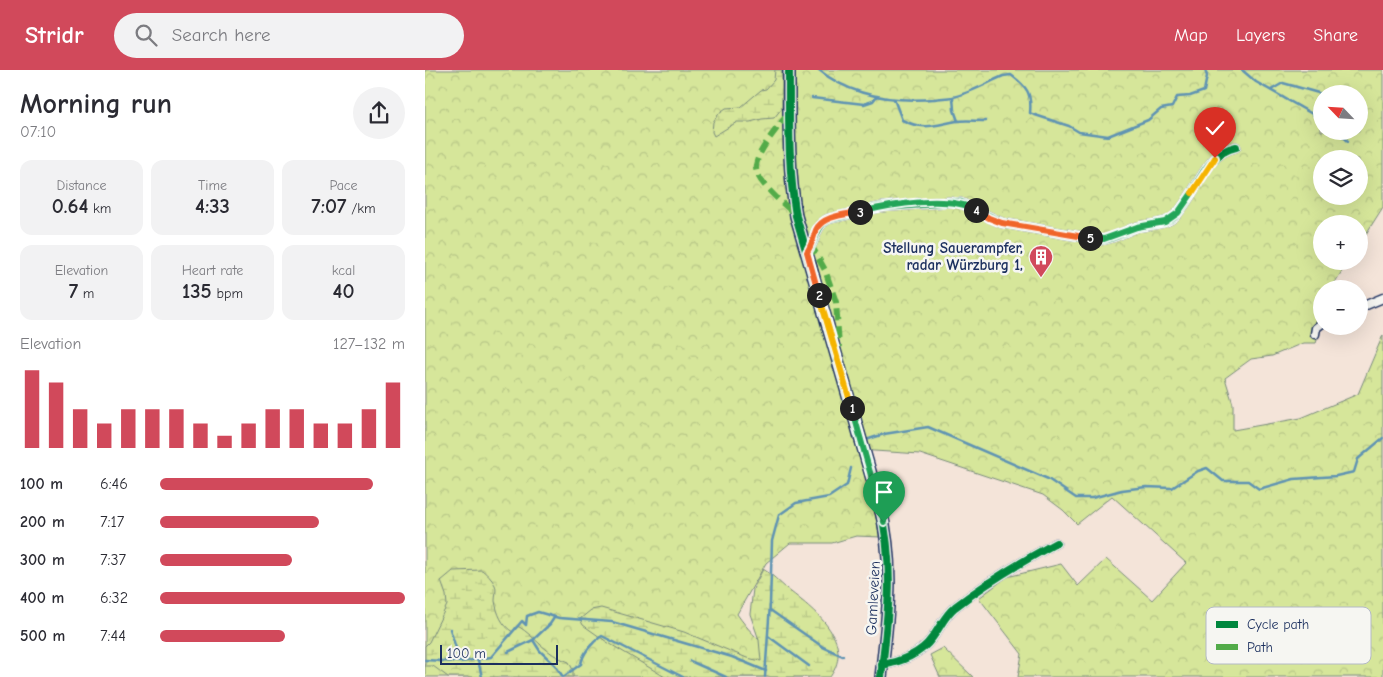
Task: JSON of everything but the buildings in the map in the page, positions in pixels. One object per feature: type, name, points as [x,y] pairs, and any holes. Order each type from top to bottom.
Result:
[{"type":"main road","name":"Gamleveien","points":[[789,70],[792,191],[796,216],[884,522],[888,547],[890,573],[881,677]]},
{"type":"street","points":[[807,252],[816,230],[821,223],[828,219],[881,207],[930,203],[961,203],[1002,223],[1104,239],[1128,230],[1165,222],[1172,218],[1184,204],[1215,158],[1225,150],[1237,147]]},
{"type":"street","points":[[1368,304],[1383,298]]},
{"type":"street","points":[[882,665],[900,661],[922,649],[953,609],[1003,573],[1056,543]]},
{"type":"green space","points":[[425,70],[1383,70],[1383,207],[1368,231],[1368,215],[1313,215],[1313,270],[1343,270],[1336,280],[1313,280],[1313,335],[1319,335],[1316,343],[1303,343],[1272,356],[1251,359],[1225,378],[1233,404],[1233,430],[1301,418],[1358,394],[1383,335],[1383,677],[1018,677],[1022,654],[979,598],[1007,577],[1061,564],[1078,586],[1106,559],[1152,600],[1186,563],[1112,496],[1077,524],[1063,510],[1043,495],[920,454],[859,450],[881,537],[856,536],[832,543],[790,543],[766,563],[737,614],[761,642],[809,677],[425,677]]},
{"type":"green space","points":[[775,70],[782,70],[782,108],[774,118],[737,122],[714,136],[712,132],[713,122],[719,113],[726,108],[741,107],[761,90],[766,89],[774,80]]},
{"type":"green space","points":[[763,569],[808,606],[828,627],[835,639],[838,651],[837,664],[830,677],[665,677],[607,642],[583,625],[580,619],[591,610],[601,608],[684,632],[747,658],[761,661],[759,640],[750,614],[753,589]]},
{"type":"green space","points":[[482,570],[495,585],[496,606],[506,626],[513,632],[518,626],[554,655],[569,662],[573,670],[573,677],[448,677],[433,666],[425,666],[425,646],[429,642],[447,605],[441,581],[453,571]]},
{"type":"green space","points":[[943,648],[973,677],[940,677],[930,655]]},
{"type":"waterway","points":[[819,70],[831,79],[859,91],[888,98],[919,100],[953,97],[1003,76],[1011,75],[1025,87],[1030,100],[1030,113],[1069,126],[1079,132],[1108,136],[1148,120],[1161,109],[1172,107],[1177,97],[1190,96],[1204,91],[1207,76],[1205,70]]},
{"type":"waterway","points":[[1242,70],[1256,82],[1313,114]]},
{"type":"waterway","points":[[1271,90],[1283,83],[1313,91]]},
{"type":"waterway","points":[[812,98],[864,104],[873,101],[877,96]]},
{"type":"waterway","points":[[953,97],[954,110],[958,121]]},
{"type":"waterway","points":[[894,99],[902,120],[917,125],[929,126],[960,121],[986,121]]},
{"type":"waterway","points":[[863,441],[884,434],[928,427],[1048,479],[1076,498],[1092,498],[1122,490],[1146,487],[1172,488],[1198,471],[1207,468],[1223,481],[1248,481],[1259,489],[1294,479],[1336,476],[1354,472],[1358,459],[1383,438]]},
{"type":"waterway","points":[[765,677],[772,541],[779,515],[796,503],[829,497],[847,485],[851,468]]},
{"type":"waterway","points":[[770,610],[823,647],[843,656]]},
{"type":"waterway","points":[[425,660],[460,662],[491,657],[522,621],[526,625],[527,616],[538,612],[559,618],[612,622],[732,657],[766,671]]},
{"type":"waterway","points":[[554,618],[533,640],[563,677]]},
{"type":"waterway","points":[[450,629],[460,661]]},
{"type":"waterway","points":[[563,677],[581,664],[588,648],[602,636],[683,677]]},
{"type":"waterway","points":[[768,636],[809,666]]},
{"type":"waterway","points":[[508,652],[533,640]]},
{"type":"waterway","points":[[478,660],[482,677]]},
{"type":"waterway","points":[[690,661],[726,677]]},
{"type":"marked path","points":[[788,114],[764,147],[757,161],[756,170],[764,185],[795,214]]},
{"type":"marked path","points":[[810,243],[825,270],[836,302],[839,347]]},
{"type":"cycle path","points":[[789,70],[790,162],[796,216],[885,528],[889,592],[881,677]]},
{"type":"cycle path","points":[[807,252],[820,226],[828,219],[881,207],[949,202],[961,203],[1002,223],[1101,240],[1115,237],[1137,227],[1161,223],[1172,218],[1184,205],[1209,165],[1225,151],[1236,147]]},
{"type":"cycle path","points":[[882,665],[896,662],[922,649],[955,607],[1004,573],[1056,543]]},
{"type":"place","name":"Stellung Sauerampfer, radar Würzburg 1,","points":[[1041,278]]},
{"type":"route","points":[[884,522],[807,252],[821,223],[833,218],[881,207],[949,202],[961,203],[1002,223],[1104,239],[1128,230],[1165,222],[1172,218],[1178,213],[1215,158]]}]
